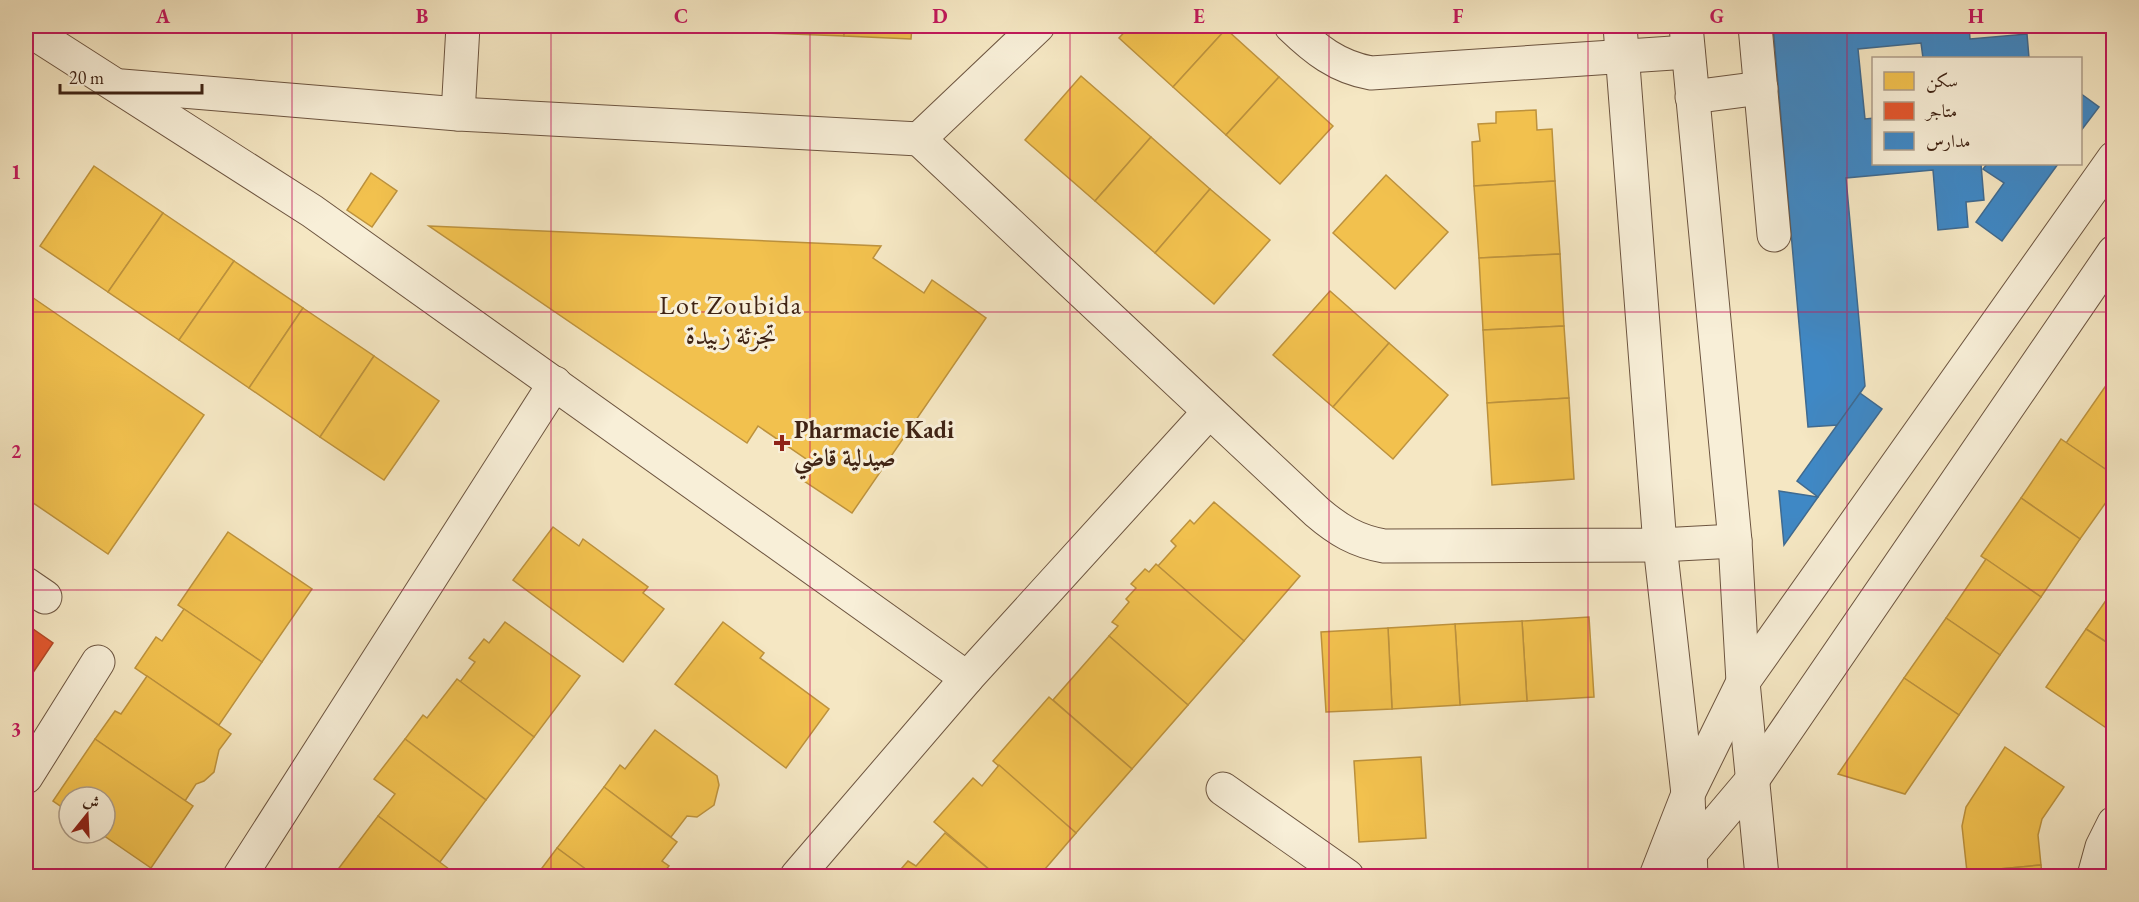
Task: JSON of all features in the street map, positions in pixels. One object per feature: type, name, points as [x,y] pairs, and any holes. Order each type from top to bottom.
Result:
[{"type":"street","points":[[458,114],[463,26]]},
{"type":"street","points":[[919,139],[1038,26]]},
{"type":"street","points":[[1291,26],[1310,44],[1342,66],[1371,73],[1623,58],[1687,39],[1735,541],[1743,682],[1762,876]]},
{"type":"street","points":[[1620,26],[1660,545],[1688,794],[1682,870]]},
{"type":"street","points":[[1755,26],[1774,235]]},
{"type":"street","points":[[26,28],[312,211],[967,678]]},
{"type":"street","points":[[117,85],[458,114],[919,139],[1337,530],[1369,543],[1384,546],[1660,545],[1735,541]]},
{"type":"street","points":[[1692,97],[1761,88]]},
{"type":"street","points":[[1656,876],[1688,794],[1743,682],[2114,158]]},
{"type":"street","points":[[1682,870],[1753,779],[2114,252]]},
{"type":"street","points":[[240,876],[555,383]]},
{"type":"street","points":[[797,876],[967,678],[1209,412]]},
{"type":"street","points":[[26,777],[99,662]]},
{"type":"street","points":[[1223,789],[1347,876]]},
{"type":"street","points":[[2094,876],[2102,847],[2114,823]]},
{"type":"building: سكن","points":[[521,26],[555,26],[543,33],[533,32]]},
{"type":"building: سكن","points":[[606,26],[685,26],[685,30]]},
{"type":"building: سكن","points":[[685,26],[765,26],[765,33],[685,30]]},
{"type":"building: سكن","points":[[765,26],[844,26],[844,36],[765,33]]},
{"type":"building: سكن","points":[[844,26],[912,26],[911,39],[844,36]]},
{"type":"building: سكن","points":[[1130,26],[1222,26],[1226,29],[1173,87],[1119,38]]},
{"type":"building: سكن","points":[[1226,29],[1279,77],[1226,135],[1173,87]]},
{"type":"building: سكن","points":[[1081,76],[1151,137],[1095,201],[1025,140]]},
{"type":"building: سكن","points":[[1279,77],[1333,126],[1280,184],[1226,135]]},
{"type":"building: سكن","points":[[1536,110],[1537,130],[1552,129],[1555,181],[1474,186],[1472,142],[1480,141],[1478,124],[1496,123],[1496,112]]},
{"type":"building: سكن","points":[[1151,137],[1210,189],[1155,253],[1095,201]]},
{"type":"building: سكن","points":[[94,166],[163,213],[108,292],[40,246]]},
{"type":"building: سكن","points":[[371,173],[397,191],[372,227],[347,210]]},
{"type":"building: سكن","points":[[1386,175],[1448,232],[1395,289],[1333,233]]},
{"type":"building: سكن","points":[[1555,181],[1560,254],[1479,258],[1474,186]]},
{"type":"building: سكن","points":[[1210,189],[1270,240],[1214,304],[1155,253]]},
{"type":"building: سكن","points":[[163,213],[234,261],[179,340],[108,292]]},
{"type":"building: سكن","points":[[429,226],[881,246],[873,258],[924,293],[932,280],[986,318],[852,513],[798,477],[809,461],[758,426],[747,443]]},
{"type":"building: سكن","points":[[1560,254],[1564,326],[1483,330],[1479,258]]},
{"type":"building: سكن","points":[[234,261],[303,308],[249,388],[179,340]]},
{"type":"building: سكن","points":[[1330,291],[1389,343],[1333,407],[1273,355]]},
{"type":"building: سكن","points":[[26,293],[204,415],[108,554],[26,498]]},
{"type":"building: سكن","points":[[303,308],[374,356],[320,437],[249,388]]},
{"type":"building: سكن","points":[[1564,326],[1569,398],[1487,403],[1483,330]]},
{"type":"building: سكن","points":[[1389,343],[1448,395],[1393,459],[1333,407]]},
{"type":"building: سكن","points":[[374,356],[439,401],[384,480],[320,437]]},
{"type":"building: سكن","points":[[2107,384],[2114,389],[2114,475],[2066,443]]},
{"type":"building: سكن","points":[[1569,398],[1574,479],[1492,485],[1487,403]]},
{"type":"building: سكن","points":[[2061,439],[2114,475],[2114,491],[2080,539],[2021,498]]},
{"type":"building: سكن","points":[[2021,498],[2080,539],[2041,597],[1981,556]]},
{"type":"building: سكن","points":[[1214,502],[1300,576],[1244,641],[1158,566],[1176,546],[1171,541],[1190,520],[1194,524]]},
{"type":"building: سكن","points":[[553,527],[579,546],[583,539],[648,587],[643,593],[664,609],[623,662],[513,580]]},
{"type":"building: سكن","points":[[228,532],[312,589],[262,662],[178,605]]},
{"type":"building: سكن","points":[[1986,559],[2041,597],[2000,655],[1946,618]]},
{"type":"building: سكن","points":[[1156,564],[1244,641],[1188,705],[1109,636],[1118,626],[1112,622],[1129,602],[1126,599],[1136,588],[1131,584],[1145,569],[1149,572]]},
{"type":"building: سكن","points":[[2114,589],[2114,647],[2086,629]]},
{"type":"building: سكن","points":[[184,609],[262,662],[219,725],[135,668],[156,637],[162,641]]},
{"type":"building: سكن","points":[[1589,617],[1594,697],[1527,701],[1522,621]]},
{"type":"building: سكن","points":[[1946,618],[2000,655],[1959,715],[1904,678]]},
{"type":"building: سكن","points":[[1522,621],[1527,701],[1460,705],[1455,624]]},
{"type":"building: سكن","points":[[505,622],[580,676],[534,737],[460,682],[475,662],[469,658],[484,639],[489,643]]},
{"type":"building: سكن","points":[[723,622],[764,653],[760,658],[829,709],[786,768],[675,684]]},
{"type":"building: سكن","points":[[1455,624],[1460,705],[1392,709],[1388,628]]},
{"type":"building: سكن","points":[[1388,628],[1392,709],[1326,712],[1321,632]]},
{"type":"building: سكن","points":[[2086,629],[2114,647],[2114,716],[2105,727],[2046,687]]},
{"type":"building: سكن","points":[[1109,636],[1188,705],[1132,769],[1053,700]]},
{"type":"building: سكن","points":[[147,676],[231,734],[219,750],[214,772],[204,781],[196,784],[185,801],[95,739],[115,711],[121,714]]},
{"type":"building: سكن","points":[[1904,678],[1959,715],[1905,794],[1838,774]]},
{"type":"building: سكن","points":[[457,679],[534,737],[486,800],[405,739],[423,715],[427,718]]},
{"type":"building: سكن","points":[[1049,697],[1132,769],[1076,833],[993,761]]},
{"type":"building: سكن","points":[[655,730],[717,776],[719,785],[714,805],[697,817],[687,816],[671,837],[604,787],[620,765],[625,769]]},
{"type":"building: سكن","points":[[95,739],[193,806],[151,868],[117,845],[117,785],[64,785]]},
{"type":"building: سكن","points":[[405,739],[486,800],[440,862],[378,816],[395,794],[374,779]]},
{"type":"building: سكن","points":[[2005,747],[2064,787],[2042,819],[2038,835],[2041,865],[1967,872],[1962,826],[1966,807]]},
{"type":"building: سكن","points":[[1421,757],[1426,838],[1359,842],[1354,761]]},
{"type":"building: سكن","points":[[999,765],[1076,833],[1039,876],[997,876],[934,822],[973,778],[982,786]]},
{"type":"building: سكن","points":[[604,787],[677,842],[662,861],[669,866],[661,876],[595,876],[557,848]]},
{"type":"building: سكن","points":[[378,816],[449,869],[443,876],[333,876]]},
{"type":"building: سكن","points":[[945,833],[997,876],[895,876],[908,861],[916,866]]},
{"type":"building: سكن","points":[[557,848],[595,876],[536,876]]},
{"type":"building: سكن","points":[[2041,865],[2042,876],[1967,876],[1967,872]]},
{"type":"building: متاجر","points":[[26,624],[53,643],[26,683]]},
{"type":"building: مدارس","points":[[1773,26],[1969,26],[1970,39],[2027,34],[2029,57],[1923,57],[1921,43],[1858,49],[1865,119],[1872,118],[1872,165],[1981,165],[1984,200],[1966,202],[1968,227],[1938,230],[1933,170],[1846,178],[1865,386],[1838,425],[1808,427]]},
{"type":"building: مدارس","points":[[2082,94],[2099,107],[2082,129]]},
{"type":"building: مدارس","points":[[1986,165],[2057,165],[2002,241],[1976,222],[2004,183],[1983,169]]},
{"type":"building: مدارس","points":[[1860,393],[1882,409],[1818,497],[1797,481]]},
{"type":"building: مدارس","points":[[1779,491],[1818,497],[1784,545]]},
{"type":"place","name":"Pharmacie Kadi صيدلية قاضي","points":[[782,443]]},
{"type":"district","name":"Lot Zoubida تجزئة زبيدة","points":[[731,320]]}]
